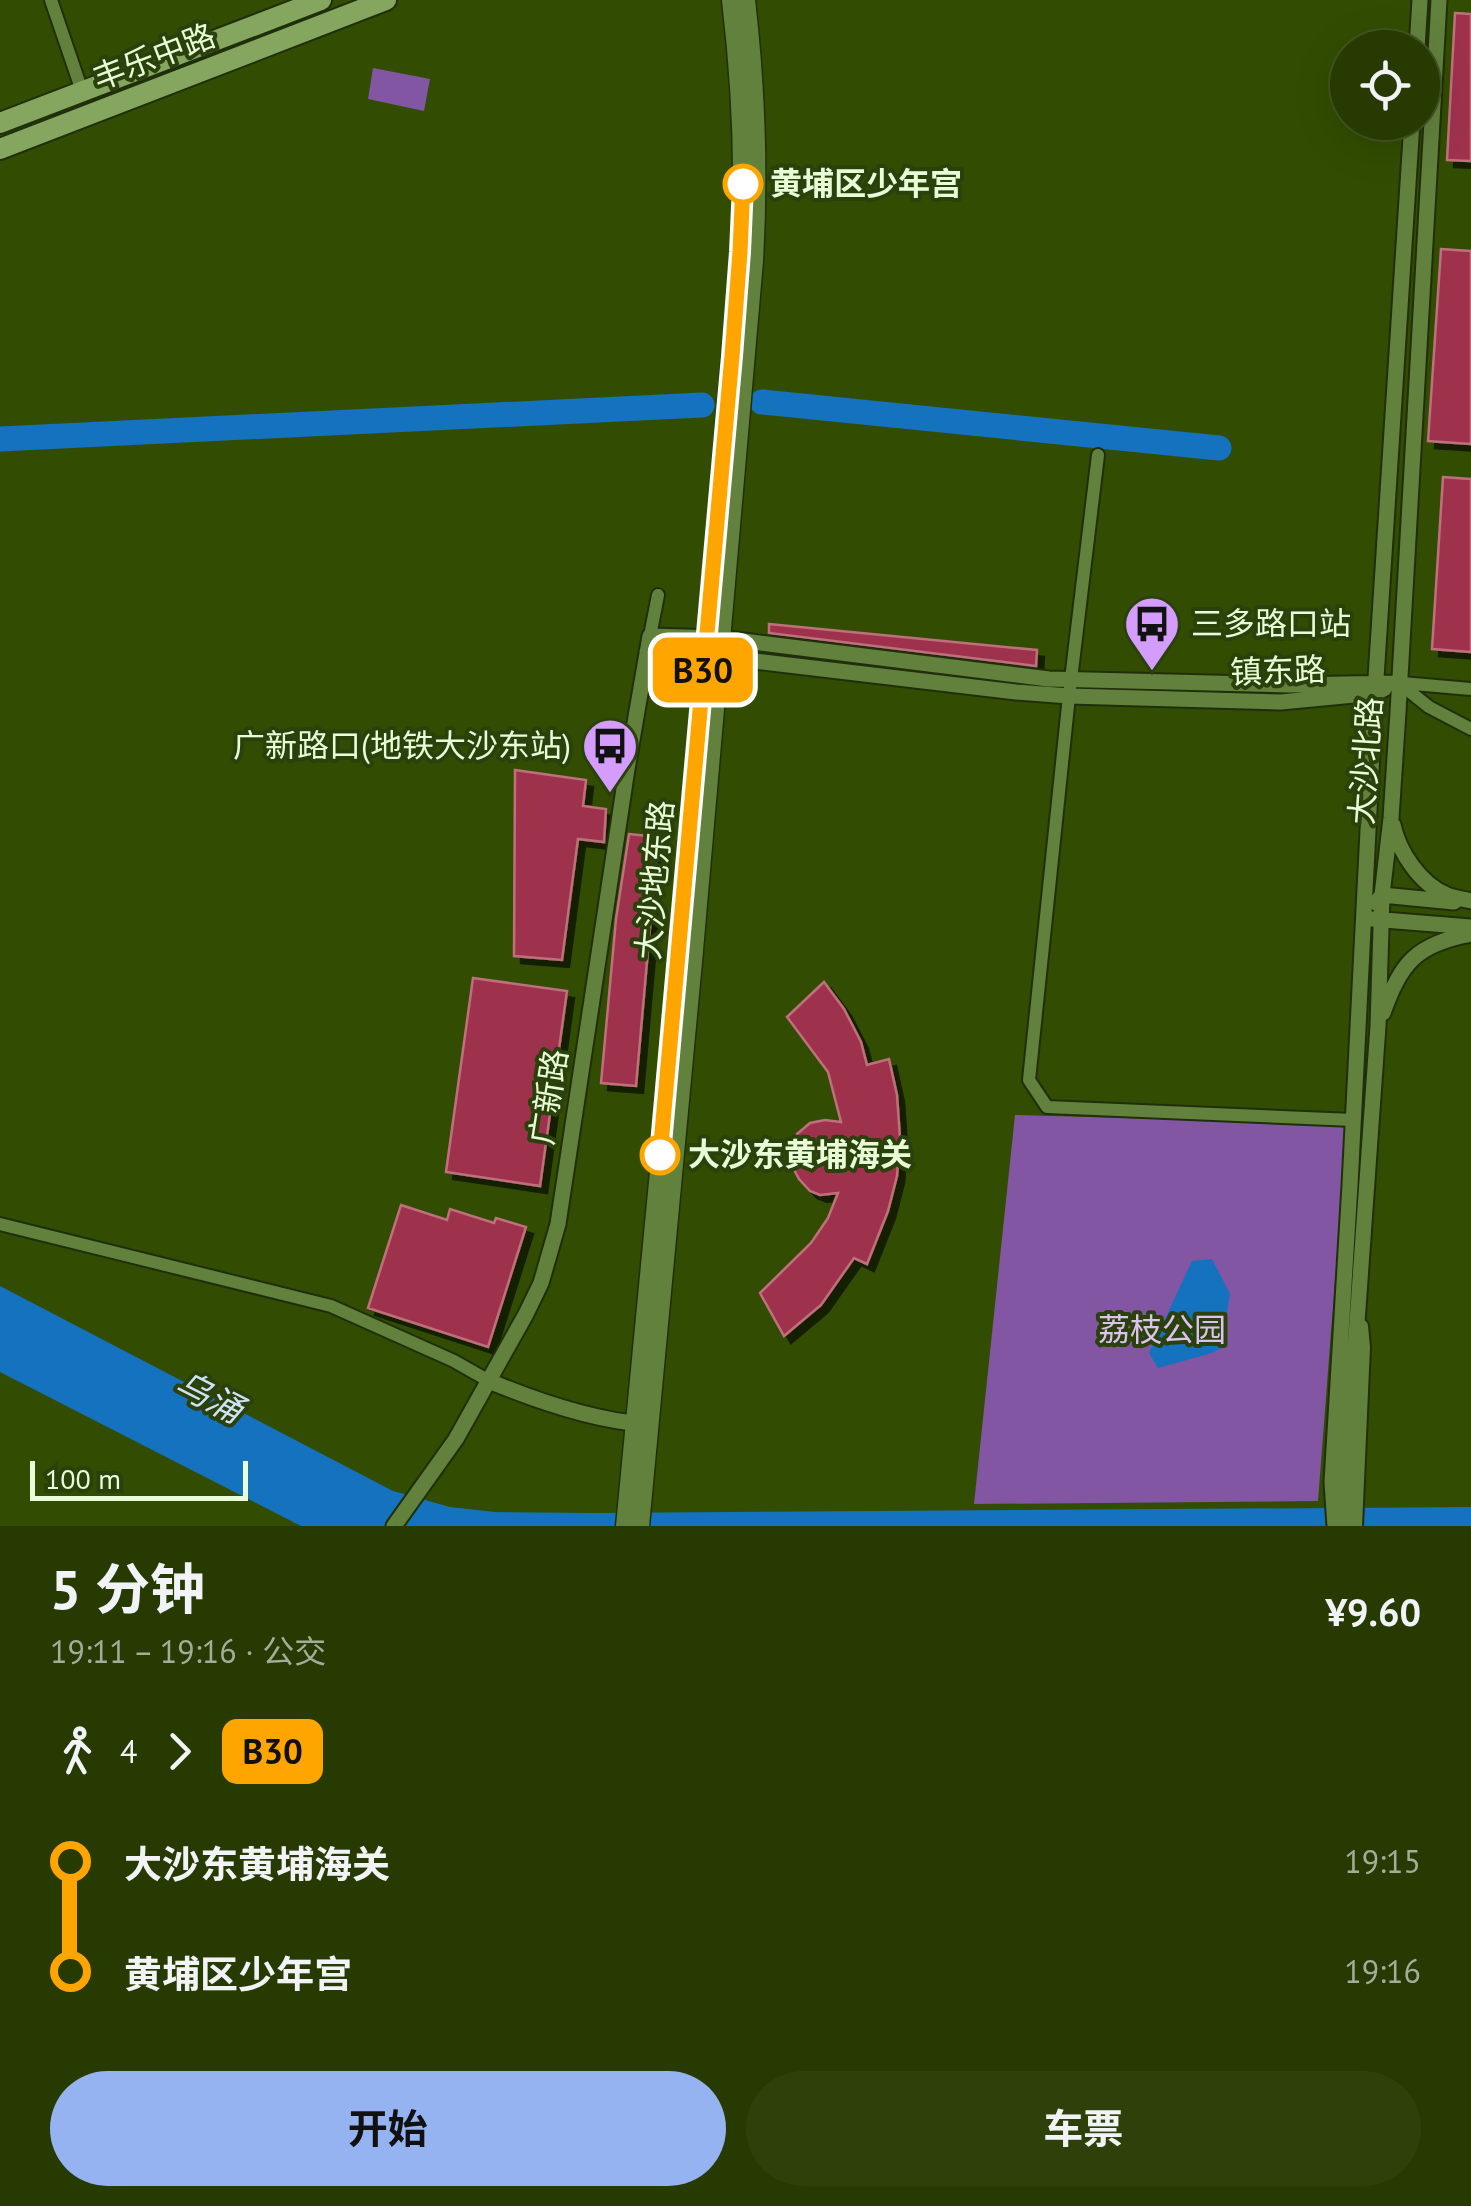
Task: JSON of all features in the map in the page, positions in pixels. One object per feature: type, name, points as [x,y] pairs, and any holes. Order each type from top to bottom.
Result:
[{"type":"main road","name":"丰乐中路","points":[[0,123],[321,0]]},
{"type":"main road","name":"丰乐中路","points":[[0,149],[386,0]]},
{"type":"main road","name":"大沙地东路","points":[[632,1522],[693,962],[743,209],[740,92],[732,0]]},
{"type":"main road","name":"大沙地东路","points":[[712,646],[740,434],[756,234],[757,128],[746,0]]},
{"type":"street","points":[[51,0],[82,91]]},
{"type":"street","points":[[1418,30],[1420,0]]},
{"type":"street","name":"大沙北路","points":[[1346,1526],[1352,1498],[1347,1463],[1378,1026],[1382,895],[1391,818],[1439,0]]},
{"type":"street","name":"大沙北路","points":[[1335,1526],[1332,1482],[1375,688],[1411,140]]},
{"type":"street","points":[[1098,455],[1029,1080],[1047,1107],[1353,1120]]},
{"type":"street","points":[[649,644],[658,595]]},
{"type":"street","name":"镇东路","points":[[649,644],[712,646],[977,672],[1070,688],[1281,702],[1399,683]]},
{"type":"street","name":"广新路","points":[[394,1526],[456,1439],[541,1283],[558,1224],[649,644]]},
{"type":"street","points":[[1399,683],[1471,689]]},
{"type":"street","points":[[1399,683],[1429,707],[1471,729]]},
{"type":"street","points":[[1391,818],[1395,834],[1414,868],[1444,894],[1471,902]]},
{"type":"street","points":[[1471,902],[1382,895],[1364,917],[1471,930]]},
{"type":"street","points":[[1378,1026],[1400,971],[1411,958],[1471,930]]},
{"type":"street","points":[[0,1224],[330,1306],[528,1398],[642,1424]]},
{"type":"street","points":[[1352,1498],[1356,1526]]},
{"type":"green space","points":[[373,68],[430,79],[424,111],[368,99]]},
{"type":"green space","name":"荔枝公园","points":[[1015,1115],[1347,1124],[1318,1501],[974,1504]]},
{"type":"water","points":[[1212,1259],[1230,1294],[1225,1346],[1158,1368],[1149,1353],[1192,1261]]},
{"type":"water","name":"乌涌","points":[[0,1286],[393,1491],[450,1507],[495,1512],[596,1513],[1471,1507],[1471,1526],[301,1526],[0,1372]]},
{"type":"building","points":[[1455,13],[1471,14],[1471,161],[1447,160]]},
{"type":"building","points":[[1441,249],[1471,251],[1471,444],[1428,441]]},
{"type":"building","points":[[1443,477],[1471,479],[1471,652],[1432,649]]},
{"type":"building","points":[[769,624],[1037,650],[1036,666],[769,633]]},
{"type":"building","points":[[515,770],[586,780],[583,806],[606,809],[604,842],[578,839],[562,960],[514,956]]},
{"type":"building","points":[[629,834],[658,837],[636,1086],[601,1083],[616,919]]},
{"type":"building","points":[[473,978],[567,991],[540,1186],[446,1172]]},
{"type":"building","points":[[824,982],[844,1009],[861,1042],[867,1065],[889,1059],[900,1138],[897,1176],[867,1264],[854,1258],[821,1305],[784,1336],[760,1293],[811,1243],[828,1218],[838,1193],[820,1195],[810,1191],[792,1166],[791,1150],[797,1134],[810,1123],[841,1122],[828,1072],[787,1017]]},
{"type":"building","points":[[401,1205],[447,1220],[450,1209],[494,1223],[496,1218],[526,1227],[488,1347],[368,1308]]},
{"type":"waterway","points":[[762,402],[1219,448]]},
{"type":"waterway","points":[[0,439],[702,405]]},
{"type":"bus line","name":"B30","points":[[660,1155],[732,356],[743,184]]},
{"type":"place","name":"黄埔区少年宫","points":[[743,184]]},
{"type":"place","name":"三多路口站","points":[[1152,673]]},
{"type":"place","name":"广新路口(地铁大沙东站)","points":[[610,795]]},
{"type":"place","name":"大沙东黄埔海关","points":[[660,1155]]}]
